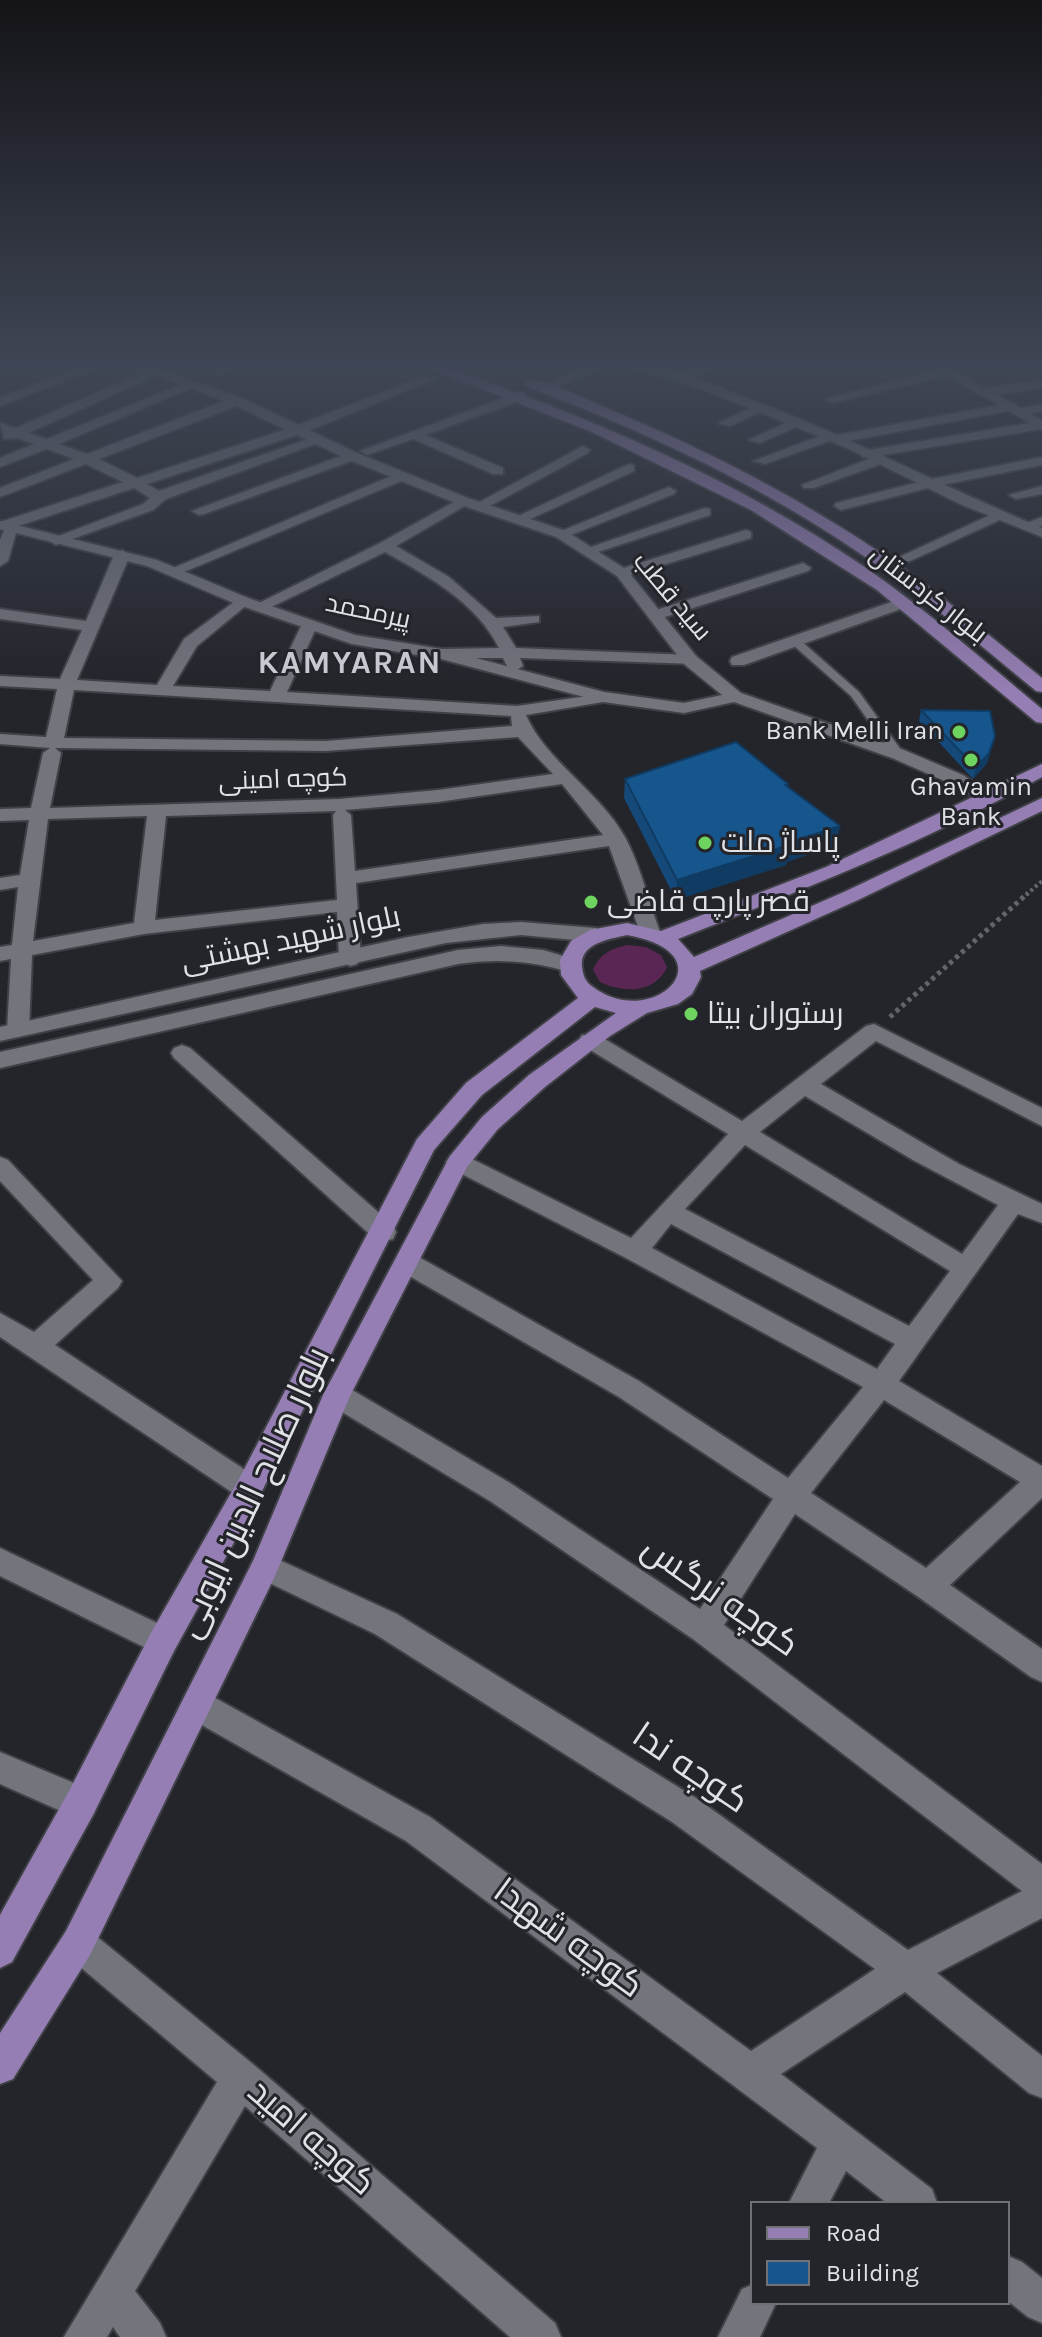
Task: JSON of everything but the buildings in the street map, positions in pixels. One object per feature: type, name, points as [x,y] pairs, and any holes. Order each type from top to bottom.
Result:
[{"type":"main road","name":"بلوار کردستان","points":[[692,474],[821,545],[903,603],[1042,718]]},
{"type":"main road","name":"بلوار کردستان","points":[[729,474],[839,533],[908,580],[1042,687]]},
{"type":"main road","points":[[657,935],[833,871],[988,799],[1042,769]]},
{"type":"main road","points":[[690,967],[851,896],[1042,804]]},
{"type":"main road","points":[[627,929],[657,935],[682,950],[690,967],[687,984],[678,993],[658,1004],[615,1006],[592,998],[575,983],[570,965],[577,948],[596,935],[627,929]]},
{"type":"main road","name":"بلوار صلاح الدین ایوبی","points":[[0,1950],[81,1803],[163,1641],[249,1488],[384,1232],[425,1145],[447,1116],[474,1089],[592,998]]},
{"type":"main road","name":"بلوار صلاح الدین ایوبی","points":[[0,2066],[78,1943],[265,1567],[337,1395],[458,1162],[490,1123],[590,1040],[641,1007]]},
{"type":"street","points":[[0,493],[48,474]]},
{"type":"street","points":[[117,474],[157,497]]},
{"type":"street","points":[[0,561],[5,527],[167,474]]},
{"type":"street","points":[[157,497],[222,474]]},
{"type":"street","points":[[199,511],[301,474]]},
{"type":"street","name":"سید قطب","points":[[397,474],[463,501],[521,518],[590,550],[622,573],[690,660],[735,697],[898,754],[956,779],[988,799]]},
{"type":"street","points":[[481,505],[538,474]]},
{"type":"street","points":[[521,518],[616,474]]},
{"type":"street","points":[[809,485],[834,474]]},
{"type":"street","points":[[912,474],[1042,533]]},
{"type":"street","points":[[841,506],[976,474]]},
{"type":"street","points":[[174,571],[401,476]]},
{"type":"street","points":[[1016,495],[1042,490]]},
{"type":"street","points":[[561,534],[669,491]]},
{"type":"street","points":[[56,540],[148,507],[157,501],[157,497]]},
{"type":"street","points":[[163,689],[190,643],[250,604],[385,546],[463,501]]},
{"type":"street","points":[[590,550],[705,512]]},
{"type":"street","points":[[905,558],[999,515]]},
{"type":"street","points":[[1026,526],[1042,521]]},
{"type":"street","name":"پیرمحمد","points":[[5,527],[174,571],[250,604],[352,639],[442,654],[603,697],[684,708],[735,697]]},
{"type":"street","points":[[622,573],[746,535]]},
{"type":"street","points":[[385,546],[453,585],[494,623],[511,653],[518,676]]},
{"type":"street","points":[[9,1032],[10,951],[28,880],[37,815],[67,684],[122,555]]},
{"type":"street","points":[[656,615],[803,568]]},
{"type":"street","points":[[738,661],[903,603]]},
{"type":"street","points":[[0,614],[92,627]]},
{"type":"street","points":[[494,623],[533,619]]},
{"type":"street","points":[[275,699],[309,626]]},
{"type":"street","points":[[442,654],[511,653],[690,660]]},
{"type":"street","points":[[0,681],[517,711],[603,697]]},
{"type":"street","points":[[517,711],[522,731],[567,778],[616,839],[657,935]]},
{"type":"street","points":[[0,739],[53,748],[326,746],[522,731]]},
{"type":"street","name":"کوچه امینی","points":[[0,815],[339,805],[438,796],[567,778]]},
{"type":"street","points":[[144,928],[157,810]]},
{"type":"street","points":[[342,815],[350,959]]},
{"type":"street","points":[[344,879],[616,839]]},
{"type":"street","points":[[0,884],[28,880]]},
{"type":"street","points":[[10,951],[144,928],[346,905]]},
{"type":"street","name":"بلوار شهید بهشتی","points":[[9,1032],[444,937],[509,929],[562,928],[596,935]]},
{"type":"street","name":"بلوار شهید بهشتی","points":[[0,1060],[458,957],[515,953],[550,957],[570,965]]},
{"type":"street","points":[[635,1251],[668,1211],[744,1132],[874,1031],[1042,1118]]},
{"type":"street","points":[[590,1040],[964,1267]]},
{"type":"street","points":[[182,1053],[384,1232]]},
{"type":"street","points":[[804,1085],[1013,1203],[1042,1214]]},
{"type":"street","points":[[458,1162],[635,1251],[881,1384],[1042,1480],[928,1586]]},
{"type":"street","points":[[0,1166],[109,1281],[34,1348]]},
{"type":"street","points":[[704,1629],[791,1496],[881,1384],[1013,1203]]},
{"type":"street","points":[[668,1211],[912,1340]]},
{"type":"street","points":[[408,1263],[629,1389],[928,1586],[1042,1667]]},
{"type":"street","points":[[0,1323],[249,1488]]},
{"type":"street","name":"کوچه نرگس","points":[[337,1395],[500,1492],[704,1629],[1042,1885]]},
{"type":"street","points":[[0,1561],[163,1641]]},
{"type":"street","name":"کوچه ندا","points":[[265,1567],[386,1624],[684,1810],[906,1970],[1042,2080]]},
{"type":"street","name":"کوچه شهدا","points":[[197,1705],[418,1829],[841,2141],[916,2201]]},
{"type":"street","points":[[0,1768],[81,1803]]},
{"type":"street","points":[[750,2073],[906,1970],[1042,1899]]},
{"type":"street","name":"کوچه امید","points":[[78,1943],[241,2078],[541,2337]]},
{"type":"street","points":[[84,2337],[241,2078]]},
{"type":"street","points":[[809,2201],[841,2141]]},
{"type":"street","points":[[1010,2278],[1042,2303]]},
{"type":"street","points":[[111,2293],[146,2337]]},
{"type":"street","points":[[738,2337],[755,2305]]},
{"type":"lane","points":[[796,642],[855,694],[898,754]]},
{"type":"path","points":[[874,1031],[1042,881]]},
{"type":"shaded area","points":[[628,945],[646,947],[661,955],[667,967],[662,976],[647,987],[638,989],[618,988],[600,982],[593,970],[602,956]]},
{"type":"place","name":"Bank Melli Iran","points":[[959,732]]},
{"type":"place","name":"Ghavamin Bank","points":[[971,760]]},
{"type":"place","name":"پاساژ ملت","points":[[705,843]]},
{"type":"place","name":"قصر پارچه قاضی","points":[[591,902]]},
{"type":"place","name":"رستوران بیتا","points":[[691,1014]]},
{"type":"district","name":"KAMYARAN","points":[[350,664]]}]
